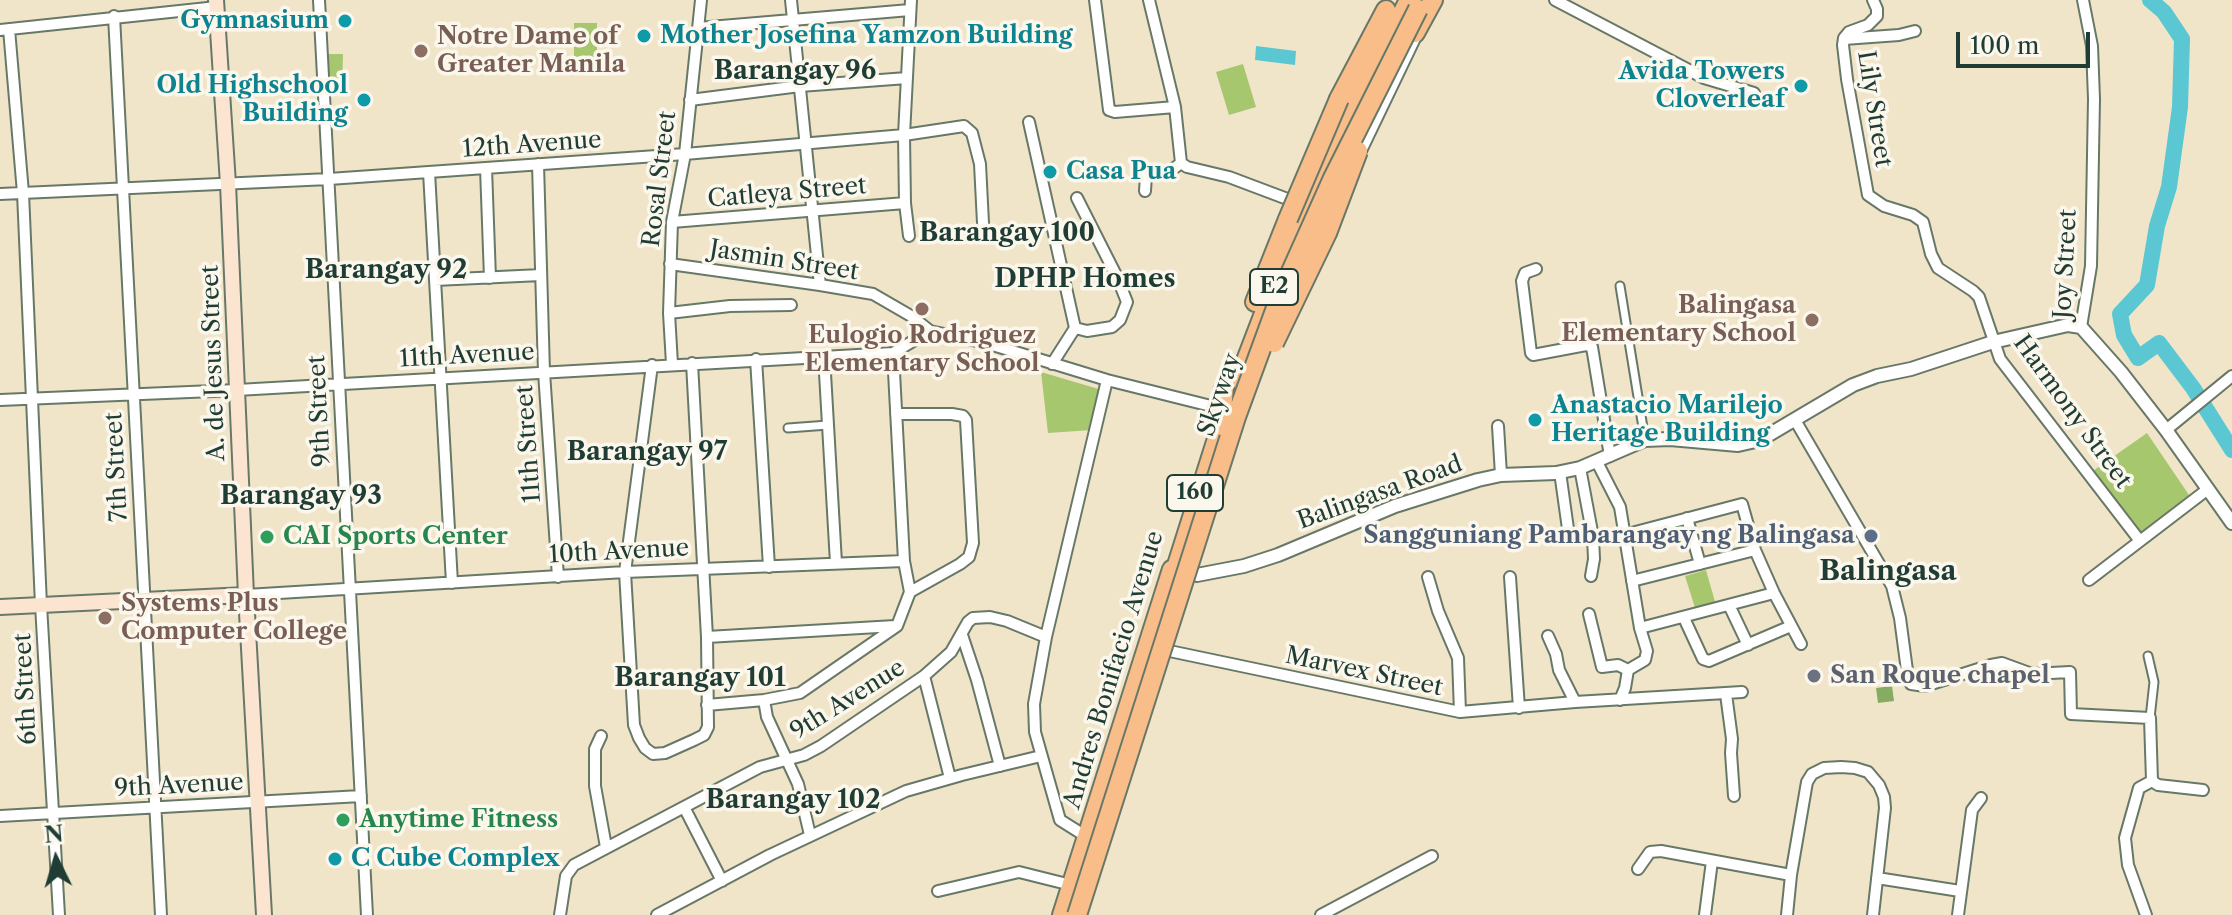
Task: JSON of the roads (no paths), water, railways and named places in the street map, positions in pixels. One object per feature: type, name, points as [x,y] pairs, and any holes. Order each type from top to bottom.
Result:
[{"type":"highway","name":"Skyway","points":[[1063,915],[1227,417],[1273,290],[1321,174],[1409,0]]},
{"type":"highway","name":"Skyway","points":[[1079,915],[1227,417],[1333,178],[1422,0]]},
{"type":"highway","points":[[1227,417],[1282,327],[1327,233],[1358,151],[1397,67],[1433,0]]},
{"type":"highway","points":[[1227,417],[1224,386],[1288,219],[1339,99],[1393,3]]},
{"type":"main road","name":"Andres Bonifacio Avenue","points":[[1063,915],[1087,837],[1155,648],[1188,573],[1258,361],[1318,212],[1422,0]]},
{"type":"main road","name":"A. de Jesus Street","points":[[216,3],[228,184],[264,915]]},
{"type":"main road","name":"Andres Bonifacio Avenue","points":[[1079,915],[1155,648],[1227,417],[1305,206],[1359,82],[1382,39],[1393,3]]},
{"type":"main road","name":"10th Avenue","points":[[0,607],[246,595]]},
{"type":"street","name":"9th Street","points":[[319,0],[367,915]]},
{"type":"street","name":"Rosal Street","points":[[672,364],[669,313],[672,222],[685,154],[701,0]]},
{"type":"street","points":[[791,0],[820,285]]},
{"type":"street","points":[[1095,0],[1109,110],[1175,107]]},
{"type":"street","points":[[1149,0],[1175,107],[1181,163]]},
{"type":"street","name":"Andres Bonifacio Avenue","points":[[1258,361],[1299,293],[1379,111],[1433,0]]},
{"type":"street","points":[[1555,0],[1704,78],[1754,93]]},
{"type":"street","name":"Lily Street","points":[[1873,0],[1877,16],[1868,25],[1849,32],[1844,39],[1847,79],[1868,195],[1884,206],[1913,215],[1923,222],[1938,268],[1979,297],[1993,342]]},
{"type":"street","name":"Joy Street","points":[[2083,0],[2092,46],[2094,99],[2091,266],[2081,327],[2166,430],[2232,523]]},
{"type":"street","points":[[4,29],[216,3]]},
{"type":"street","points":[[698,28],[910,5],[904,135],[909,236]]},
{"type":"street","name":"7th Street","points":[[114,16],[161,915]]},
{"type":"street","name":"6th Street","points":[[4,29],[23,193],[41,605],[59,915]]},
{"type":"street","points":[[1844,39],[1915,31]]},
{"type":"street","points":[[690,100],[800,86],[907,78]]},
{"type":"street","points":[[1029,122],[1075,328],[1052,364]]},
{"type":"street","name":"12th Avenue","points":[[0,194],[329,179],[685,154],[904,135],[961,126],[972,133],[980,164],[983,223]]},
{"type":"street","points":[[1181,163],[1229,177],[1305,206]]},
{"type":"street","points":[[1145,191],[1146,175],[1169,172],[1181,163]]},
{"type":"street","name":"11th Street","points":[[538,164],[544,372],[558,577]]},
{"type":"street","points":[[486,168],[490,278]]},
{"type":"street","points":[[429,172],[452,583]]},
{"type":"street","points":[[1075,328],[1087,331],[1112,327],[1120,320],[1127,302],[1077,198]]},
{"type":"street","name":"Catleya Street","points":[[672,222],[905,203]]},
{"type":"street","name":"Jasmin Street","points":[[670,264],[873,294],[930,331]]},
{"type":"street","points":[[1536,269],[1525,273],[1522,281],[1531,353],[1586,345],[1592,347],[1610,456]]},
{"type":"street","points":[[435,280],[541,275]]},
{"type":"street","points":[[1620,286],[1645,440]]},
{"type":"street","points":[[669,313],[730,306],[791,305]]},
{"type":"street","name":"Harmony Street","points":[[2081,327],[2068,325],[1993,342],[2009,372],[2140,541]]},
{"type":"street","points":[[930,331],[986,343],[1227,417]]},
{"type":"street","name":"11th Avenue","points":[[0,400],[237,390],[893,353],[930,331]]},
{"type":"street","name":"Balingasa Road","points":[[1188,573],[1197,575],[1244,566],[1395,506],[1501,475],[1580,468],[1645,440],[1738,445],[1760,440],[1853,385],[1993,342]]},
{"type":"street","points":[[707,705],[800,693],[897,626],[910,592],[904,561],[893,353]]},
{"type":"street","points":[[824,356],[836,563]]},
{"type":"street","points":[[756,359],[769,567]]},
{"type":"street","points":[[652,365],[625,572],[634,725],[645,748],[653,754],[665,753],[704,735],[708,727],[707,637],[692,363]]},
{"type":"street","points":[[2166,430],[2232,376]]},
{"type":"street","points":[[1087,837],[1060,820],[1035,732],[1034,704],[1046,637],[1107,380]]},
{"type":"street","points":[[896,414],[958,414],[967,424],[972,551],[960,564],[910,592]]},
{"type":"street","points":[[1795,420],[1892,586],[1909,683],[1925,686],[2002,663],[2032,674],[2070,672],[2071,714],[2150,718]]},
{"type":"street","points":[[788,428],[828,425]]},
{"type":"street","points":[[1498,426],[1501,475]]},
{"type":"street","points":[[1597,462],[1620,507],[1647,656],[1628,670]]},
{"type":"street","points":[[1580,468],[1593,537],[1591,576]]},
{"type":"street","points":[[1560,472],[1569,536]]},
{"type":"street","points":[[2089,580],[2208,489]]},
{"type":"street","points":[[1624,535],[1742,504],[1755,550],[1801,644]]},
{"type":"street","points":[[1687,518],[1700,564]]},
{"type":"street","points":[[1632,581],[1755,550]]},
{"type":"street","name":"10th Avenue","points":[[246,595],[625,572],[904,561]]},
{"type":"street","points":[[1428,577],[1438,611],[1458,658],[1460,712]]},
{"type":"street","points":[[1510,577],[1519,708]]},
{"type":"street","points":[[1640,628],[1774,593]]},
{"type":"street","points":[[1729,605],[1748,645]]},
{"type":"street","points":[[1589,614],[1602,667],[1618,665],[1628,670]]},
{"type":"street","name":"9th Avenue","points":[[560,915],[569,870],[582,860],[760,767],[821,746],[924,676],[951,652],[973,618],[990,617],[1007,621],[1046,637]]},
{"type":"street","points":[[1684,618],[1706,661],[1791,626]]},
{"type":"street","points":[[707,637],[897,626]]},
{"type":"street","points":[[962,635],[1000,766]]},
{"type":"street","points":[[1548,636],[1559,670],[1575,702]]},
{"type":"street","name":"Marvex Street","points":[[1155,648],[1460,712],[1742,692]]},
{"type":"street","points":[[2148,656],[2154,682],[2150,718],[2152,781]]},
{"type":"street","points":[[1620,700],[1628,670]]},
{"type":"street","points":[[924,676],[950,778]]},
{"type":"street","points":[[1726,694],[1732,739],[1734,796]]},
{"type":"street","points":[[764,700],[776,740],[798,784],[810,835]]},
{"type":"street","points":[[601,736],[595,749],[595,786],[606,847]]},
{"type":"street","points":[[657,915],[810,835],[906,791],[1041,756]]},
{"type":"street","points":[[1787,915],[1807,782],[1812,774],[1824,768],[1841,767],[1868,772],[1884,797],[1873,915]]},
{"type":"street","points":[[2152,781],[2158,785],[2203,790]]},
{"type":"street","points":[[2145,915],[2128,865],[2125,838],[2139,788],[2152,781]]},
{"type":"street","name":"9th Avenue","points":[[0,816],[361,796]]},
{"type":"street","points":[[1958,915],[1972,810],[1981,798]]},
{"type":"street","points":[[684,807],[722,881]]},
{"type":"street","points":[[1638,869],[1650,852],[1661,851],[1791,875]]},
{"type":"street","points":[[1321,915],[1432,856]]},
{"type":"street","points":[[1705,915],[1712,861]]},
{"type":"street","points":[[938,891],[1019,872],[1071,885]]},
{"type":"street","points":[[1877,878],[1960,891]]},
{"type":"water","points":[[1256,46],[1296,51],[1295,65],[1255,60]]},
{"type":"waterway","points":[[2150,0],[2164,12],[2182,39],[2180,107],[2169,187],[2157,226],[2147,285],[2120,314],[2124,335],[2138,358],[2159,343],[2193,388],[2232,450]]},
{"type":"place","name":"Gymnasium","points":[[345,21]]},
{"type":"place","name":"Mother Josefina Yamzon Building","points":[[644,36]]},
{"type":"place","name":"Notre Dame of Greater Manila","points":[[421,51]]},
{"type":"place","name":"Avida Towers Cloverleaf","points":[[1801,86]]},
{"type":"place","name":"Old Highschool Building","points":[[364,100]]},
{"type":"place","name":"Casa Pua","points":[[1050,172]]},
{"type":"place","name":"Eulogio Rodriguez Elementary School","points":[[922,309]]},
{"type":"place","name":"Balingasa Elementary School","points":[[1812,320]]},
{"type":"place","name":"Anastacio Marilejo Heritage Building","points":[[1535,420]]},
{"type":"place","name":"Sangguniang Pambarangay ng Balingasa","points":[[1871,536]]},
{"type":"place","name":"CAI Sports Center","points":[[267,537]]},
{"type":"place","name":"Systems Plus Computer College","points":[[105,618]]},
{"type":"place","name":"San Roque chapel","points":[[1814,676]]},
{"type":"place","name":"Anytime Fitness","points":[[343,820]]},
{"type":"place","name":"C Cube Complex","points":[[335,859]]},
{"type":"district","name":"Barangay 96","points":[[795,71]]},
{"type":"district","name":"Barangay 100","points":[[1007,233]]},
{"type":"district","name":"Barangay 92","points":[[386,270]]},
{"type":"district","name":"DPHP Homes","points":[[1085,279]]},
{"type":"district","name":"Barangay 97","points":[[647,452]]},
{"type":"district","name":"Barangay 93","points":[[301,496]]},
{"type":"district","name":"Balingasa","points":[[1888,572]]},
{"type":"district","name":"Barangay 101","points":[[700,678]]},
{"type":"district","name":"Barangay 102","points":[[793,800]]}]
